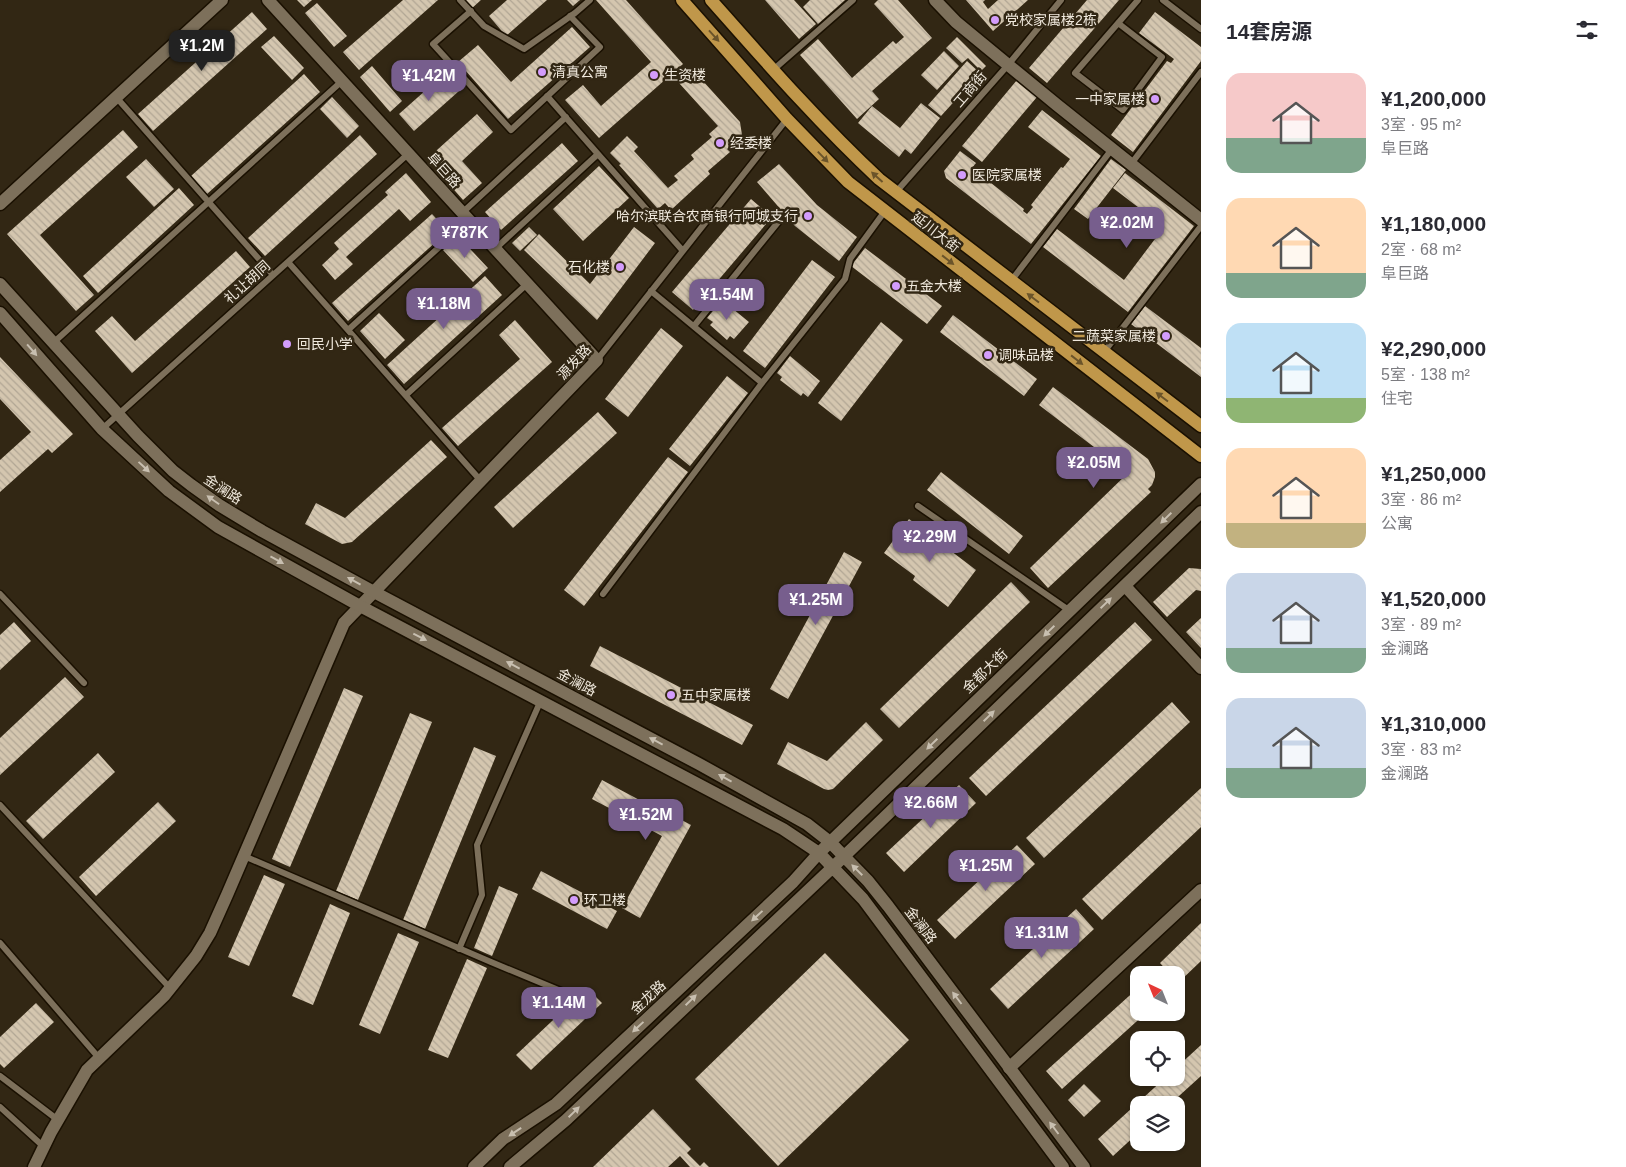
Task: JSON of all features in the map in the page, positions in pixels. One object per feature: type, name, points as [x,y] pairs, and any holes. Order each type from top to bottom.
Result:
[{"type":"main road","name":"延川大街","points":[[682,0],[787,119],[848,182],[1201,456]]},
{"type":"main road","name":"延川大街","points":[[711,0],[847,149],[879,179],[1201,426]]},
{"type":"street","points":[[0,204],[222,0]]},
{"type":"street","name":"阜巨路","points":[[268,0],[597,360]]},
{"type":"street","points":[[935,0],[956,22],[1201,220]]},
{"type":"street","name":"金澜路","points":[[0,284],[118,415],[173,471],[205,495],[262,531],[374,592],[708,768],[807,824],[830,842],[868,881],[888,906],[1084,1167]]},
{"type":"street","points":[[0,313],[102,429],[169,491],[218,527],[360,606],[783,829],[819,853],[863,899],[1063,1167]]},
{"type":"street","name":"源发路","points":[[34,1167],[87,1070],[170,988],[196,956],[210,933],[344,623],[597,360]]},
{"type":"street","name":"金都大街","points":[[792,882],[830,842],[1201,484]]},
{"type":"street","points":[[510,1167],[566,1120],[802,894],[844,857],[1201,512]]},
{"type":"street","points":[[1125,586],[1201,668]]},
{"type":"street","name":"金龙路","points":[[474,1167],[503,1139],[556,1104],[792,882]]},
{"type":"street","points":[[1009,1068],[1200,894]]},
{"type":"lane","points":[[460,0],[484,26],[524,49],[590,0]]},
{"type":"lane","points":[[773,70],[853,0]]},
{"type":"lane","name":"工商街","points":[[896,192],[1008,65],[1060,0]]},
{"type":"lane","points":[[1118,24],[1162,57],[1122,110],[1075,73],[1138,0]]},
{"type":"lane","points":[[1163,0],[1201,29]]},
{"type":"lane","points":[[471,12],[433,44],[511,130],[600,48],[570,16]]},
{"type":"lane","points":[[1131,164],[1201,72]]},
{"type":"lane","points":[[53,343],[342,81]]},
{"type":"lane","points":[[548,96],[683,251]]},
{"type":"lane","points":[[116,97],[273,275]]},
{"type":"lane","points":[[348,330],[566,117]]},
{"type":"lane","name":"源发路","points":[[597,360],[787,119]]},
{"type":"lane","points":[[1011,282],[1112,149]]},
{"type":"lane","name":"礼让胡同","points":[[102,429],[408,154]]},
{"type":"lane","points":[[495,249],[598,154]]},
{"type":"lane","points":[[603,594],[762,383],[845,279],[850,259],[885,211]]},
{"type":"lane","points":[[694,326],[779,221]]},
{"type":"lane","points":[[1104,352],[1201,226]]},
{"type":"lane","points":[[288,262],[481,481]]},
{"type":"lane","points":[[406,395],[527,284]]},
{"type":"lane","points":[[651,291],[762,383]]},
{"type":"lane","points":[[918,506],[1070,611]]},
{"type":"lane","points":[[0,594],[84,683]]},
{"type":"lane","points":[[459,949],[482,895],[477,845],[541,700]]},
{"type":"lane","points":[[0,805],[170,988]]},
{"type":"lane","points":[[244,856],[568,994]]},
{"type":"lane","points":[[0,943],[99,1058]]},
{"type":"lane","points":[[0,1076],[58,1120]]},
{"type":"lane","points":[[0,1108],[44,1147]]},
{"type":"building","points":[[297,0],[312,0],[304,7]]},
{"type":"building","points":[[403,0],[438,0],[359,70],[343,52]]},
{"type":"building","points":[[463,0],[481,0],[471,9]]},
{"type":"building","points":[[507,0],[547,0],[506,36],[489,16]]},
{"type":"building","points":[[567,0],[580,0],[573,6]]},
{"type":"building","name":"生资楼","points":[[596,0],[626,0],[683,64],[599,138],[565,100],[583,85],[601,106],[651,62]]},
{"type":"building","points":[[765,0],[794,0],[816,24],[799,39]]},
{"type":"building","points":[[810,0],[845,0],[818,24],[803,7]]},
{"type":"building","points":[[878,0],[898,0],[932,38],[872,91],[879,99],[857,119],[800,55],[818,39],[852,78],[893,41],[896,44],[904,37],[874,4]]},
{"type":"building","name":"党校家属楼2栋","points":[[966,0],[985,0],[983,2],[988,9],[998,0],[1028,0],[993,31]]},
{"type":"building","points":[[1087,0],[1119,0],[1047,83],[1029,68]]},
{"type":"building","points":[[317,3],[347,36],[334,47],[305,13]]},
{"type":"building","points":[[252,12],[267,29],[153,131],[138,114]]},
{"type":"building","name":"一中家属楼","points":[[1155,12],[1201,47],[1201,61],[1133,152],[1111,135],[1167,61],[1171,63],[1174,59],[1139,33]]},
{"type":"building","name":"清真公寓","points":[[572,27],[590,47],[508,119],[458,62],[478,45],[511,82]]},
{"type":"building","points":[[274,36],[304,68],[292,80],[261,47]]},
{"type":"building","points":[[957,37],[986,66],[981,71],[968,58],[962,63],[946,48]]},
{"type":"building","points":[[944,51],[959,66],[937,90],[921,75]]},
{"type":"building","points":[[967,61],[980,73],[941,116],[928,105]]},
{"type":"building","points":[[372,66],[402,101],[390,112],[360,77]]},
{"type":"building","name":"经委楼","points":[[693,70],[740,122],[742,135],[727,149],[730,152],[708,171],[710,174],[671,210],[665,203],[658,209],[610,153],[627,136],[638,147],[634,151],[668,188],[678,180],[674,176],[694,159],[691,155],[712,137],[709,134],[718,126],[679,83]]},
{"type":"building","points":[[304,74],[320,92],[207,194],[191,176]]},
{"type":"building","points":[[444,74],[459,91],[414,131],[399,114]]},
{"type":"building","points":[[1017,80],[1037,97],[982,162],[962,146]]},
{"type":"building","points":[[332,97],[359,126],[347,138],[320,109]]},
{"type":"building","points":[[921,103],[940,118],[911,154],[905,149],[899,157],[858,123],[872,106],[900,128]]},
{"type":"building","name":"医院家属楼","points":[[1042,110],[1101,156],[1031,244],[946,178],[944,171],[960,151],[976,163],[972,168],[1024,209],[1023,211],[1027,214],[1033,207],[1031,205],[1061,167],[1063,168],[1070,159],[1028,127]]},
{"type":"building","points":[[477,114],[493,132],[462,161],[482,183],[463,200],[427,159]]},
{"type":"building","points":[[123,130],[138,147],[40,235],[94,295],[76,311],[7,234]]},
{"type":"building","points":[[360,135],[377,154],[265,256],[248,238]]},
{"type":"building","points":[[562,143],[578,161],[501,230],[485,212]]},
{"type":"building","points":[[146,159],[174,189],[154,207],[126,177]]},
{"type":"building","points":[[1111,159],[1126,170],[1088,219],[1074,209]]},
{"type":"building","name":"哈尔滨联合农商银行阿城支行","points":[[779,164],[817,205],[857,237],[839,261],[795,226],[757,182]]},
{"type":"building","points":[[599,166],[629,198],[583,241],[553,209]]},
{"type":"building","points":[[406,173],[431,202],[410,221],[399,209],[346,257],[353,264],[335,280],[322,265],[339,249],[334,243],[388,195],[385,192]]},
{"type":"building","points":[[1125,173],[1194,226],[1128,312],[1043,247],[1057,229],[1124,280],[1164,227],[1113,188]]},
{"type":"building","points":[[179,188],[194,205],[98,293],[83,276]]},
{"type":"building","points":[[751,199],[772,217],[693,310],[672,292]]},
{"type":"building","points":[[432,214],[448,231],[348,321],[332,303]]},
{"type":"building","points":[[529,227],[537,235],[520,251],[512,243]]},
{"type":"building","name":"石化楼","points":[[634,227],[655,243],[597,320],[524,250],[539,234],[590,284]]},
{"type":"building","points":[[458,236],[488,268],[473,282],[443,250]]},
{"type":"building","name":"五金大楼","points":[[865,248],[942,306],[927,324],[851,266]]},
{"type":"building","points":[[236,251],[250,267],[132,373],[95,331],[112,316],[135,341]]},
{"type":"building","points":[[812,260],[835,277],[765,368],[743,351]]},
{"type":"building","points":[[485,276],[502,295],[404,384],[387,365]]},
{"type":"building","points":[[722,300],[749,322],[734,339],[730,336],[727,340],[710,325],[713,322],[707,318]]},
{"type":"building","name":"二蔬菜家属楼","points":[[1145,306],[1201,348],[1201,377],[1131,324]]},
{"type":"building","points":[[379,313],[405,340],[385,359],[360,331]]},
{"type":"building","name":"调味品楼","points":[[953,315],[1037,379],[1024,396],[940,332]]},
{"type":"building","points":[[515,320],[552,362],[458,446],[442,428],[520,359],[499,335]]},
{"type":"building","points":[[881,322],[903,340],[841,421],[818,403]]},
{"type":"building","points":[[661,328],[683,346],[628,417],[605,399]]},
{"type":"building","points":[[790,356],[820,381],[808,397],[803,393],[801,396],[780,380],[782,377],[777,373]]},
{"type":"building","points":[[0,357],[73,434],[52,453],[48,449],[0,492],[0,460],[31,432],[0,399]]},
{"type":"building","points":[[727,376],[748,393],[690,466],[669,449]]},
{"type":"building","points":[[1053,387],[1148,459],[1155,472],[1155,477],[1148,489],[1151,492],[1048,588],[1030,568],[1128,473],[1039,405]]},
{"type":"building","points":[[598,412],[617,433],[513,528],[494,507]]},
{"type":"building","points":[[431,440],[447,457],[352,542],[342,544],[305,524],[316,503],[345,518]]},
{"type":"building","points":[[668,457],[688,472],[584,606],[564,590]]},
{"type":"building","points":[[941,472],[1023,536],[1009,554],[927,490]]},
{"type":"building","points":[[909,519],[976,570],[948,607],[913,580],[915,576],[884,553]]},
{"type":"building","points":[[844,552],[862,562],[788,699],[770,689]]},
{"type":"building","points":[[1189,568],[1201,569],[1201,591],[1196,590],[1167,617],[1153,602]]},
{"type":"building","points":[[1011,582],[1030,602],[899,728],[880,709]]},
{"type":"building","points":[[1201,618],[1201,648],[1186,632]]},
{"type":"building","points":[[14,622],[31,641],[0,670],[0,635]]},
{"type":"building","points":[[1135,622],[1152,640],[986,796],[969,778]]},
{"type":"building","name":"五中家属楼","points":[[600,646],[753,725],[742,745],[590,666]]},
{"type":"building","points":[[65,677],[84,697],[0,775],[0,738]]},
{"type":"building","points":[[344,688],[363,696],[290,867],[272,859]]},
{"type":"building","points":[[1172,702],[1190,722],[1044,858],[1026,838]]},
{"type":"building","points":[[410,713],[432,722],[358,900],[336,891]]},
{"type":"building","points":[[866,722],[883,740],[833,789],[824,789],[777,764],[788,742],[827,761]]},
{"type":"building","points":[[474,747],[496,756],[425,929],[403,920]]},
{"type":"building","points":[[98,753],[115,772],[43,839],[26,821]]},
{"type":"building","points":[[602,780],[675,819],[676,817],[691,825],[640,918],[622,908],[662,836],[592,799]]},
{"type":"building","points":[[959,785],[976,803],[904,872],[886,853]]},
{"type":"building","points":[[1201,788],[1201,827],[1102,920],[1082,899]]},
{"type":"building","points":[[158,802],[176,821],[96,896],[79,877]]},
{"type":"building","points":[[1017,845],[1035,864],[955,939],[937,920]]},
{"type":"building","name":"环卫楼","points":[[541,871],[617,911],[607,929],[532,889]]},
{"type":"building","points":[[264,875],[285,884],[249,966],[228,957]]},
{"type":"building","points":[[499,886],[518,894],[492,956],[474,948]]},
{"type":"building","points":[[330,904],[350,913],[313,1005],[292,996]]},
{"type":"building","points":[[1076,909],[1094,929],[1008,1009],[990,989]]},
{"type":"building","points":[[1201,923],[1201,961],[1185,976],[1185,966],[1163,966],[1160,963]]},
{"type":"building","points":[[398,933],[419,942],[380,1034],[359,1025]]},
{"type":"building","points":[[825,953],[909,1040],[778,1166],[695,1079]]},
{"type":"building","points":[[467,959],[487,968],[448,1058],[428,1050]]},
{"type":"building","points":[[587,988],[602,1003],[531,1070],[516,1055]]},
{"type":"building","points":[[1130,995],[1130,1021],[1137,1021],[1062,1089],[1046,1071]]},
{"type":"building","points":[[36,1003],[54,1022],[4,1068],[0,1064],[0,1037]]},
{"type":"building","points":[[1201,1045],[1201,1076],[1179,1096],[1145,1096],[1156,1086],[1185,1086],[1185,1060]]},
{"type":"building","points":[[1084,1084],[1101,1101],[1084,1117],[1068,1100]]},
{"type":"building","points":[[653,1109],[691,1149],[687,1153],[700,1166],[704,1162],[709,1167],[690,1167],[680,1156],[668,1167],[593,1167]]},
{"type":"building","points":[[1130,1110],[1130,1140],[1113,1156],[1098,1139]]},
{"type":"place","name":"党校家属楼2栋","points":[[995,20]]},
{"type":"place","name":"清真公寓","points":[[542,72]]},
{"type":"place","name":"生资楼","points":[[654,75]]},
{"type":"place","name":"一中家属楼","points":[[1155,99]]},
{"type":"place","name":"经委楼","points":[[720,143]]},
{"type":"place","name":"医院家属楼","points":[[962,175]]},
{"type":"place","name":"哈尔滨联合农商银行阿城支行","points":[[808,216]]},
{"type":"place","name":"石化楼","points":[[620,267]]},
{"type":"place","name":"五金大楼","points":[[896,286]]},
{"type":"place","name":"二蔬菜家属楼","points":[[1166,336]]},
{"type":"place","name":"回民小学","points":[[287,344]]},
{"type":"place","name":"调味品楼","points":[[988,355]]},
{"type":"place","name":"五中家属楼","points":[[671,695]]},
{"type":"place","name":"环卫楼","points":[[574,900]]}]
